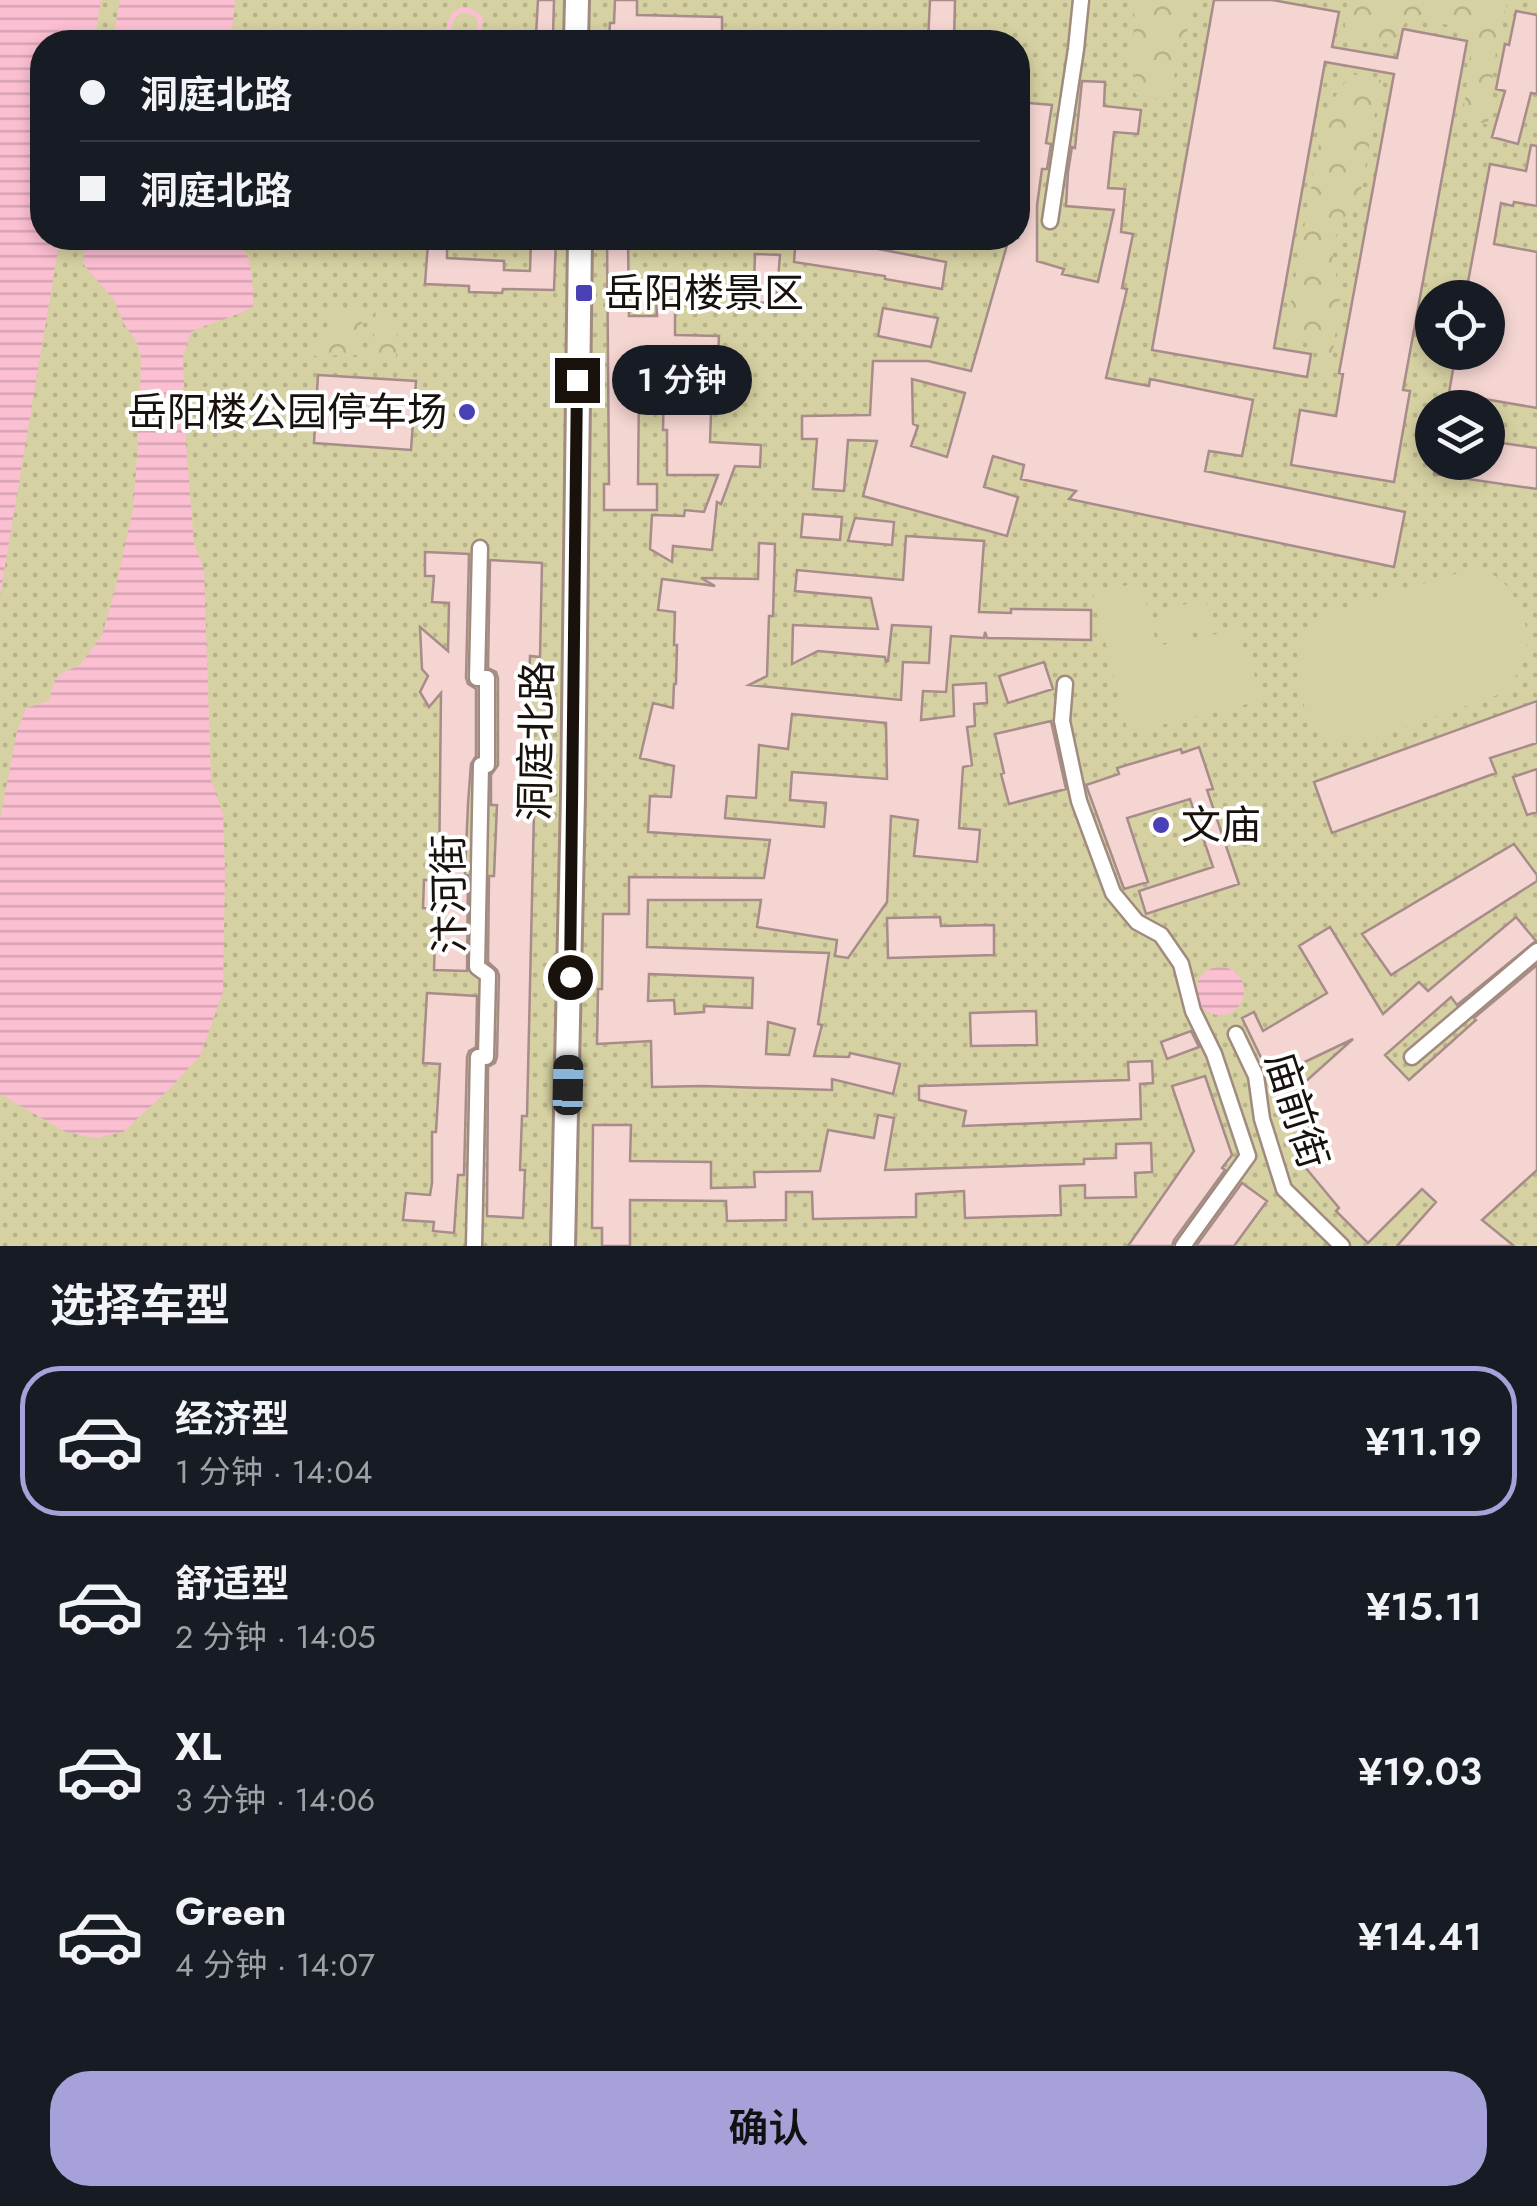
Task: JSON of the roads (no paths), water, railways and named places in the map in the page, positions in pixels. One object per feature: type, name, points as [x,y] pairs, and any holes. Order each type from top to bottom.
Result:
[{"type":"main road","points":[[576,30],[577,0]]},
{"type":"main road","points":[[587,30],[588,0]]},
{"type":"main road","name":"洞庭北路","points":[[554,1246],[570,250]]},
{"type":"main road","name":"洞庭北路","points":[[563,1246],[580,250]]},
{"type":"street","points":[[1050,221],[1081,0]]},
{"type":"street","name":"汴河街","points":[[474,1246],[478,1057],[486,1057],[488,975],[477,967],[480,765],[488,765],[488,678],[477,678],[480,548]]},
{"type":"street","points":[[1065,684],[1062,721],[1079,802],[1113,893],[1137,922],[1162,935],[1180,964],[1189,999],[1214,1054],[1248,1156],[1183,1246]]},
{"type":"street","points":[[1412,1056],[1537,952]]},
{"type":"street","name":"庙前街","points":[[1236,1034],[1256,1076],[1262,1119],[1284,1189],[1342,1246]]},
{"type":"waterway","points":[[449,30],[451,20],[461,10],[480,18],[480,30]]},
{"type":"place","name":"岳阳楼景区","points":[[584,293]]},
{"type":"place","name":"岳阳楼公园停车场","points":[[467,412]]},
{"type":"place","name":"文庙","points":[[1161,825]]}]
